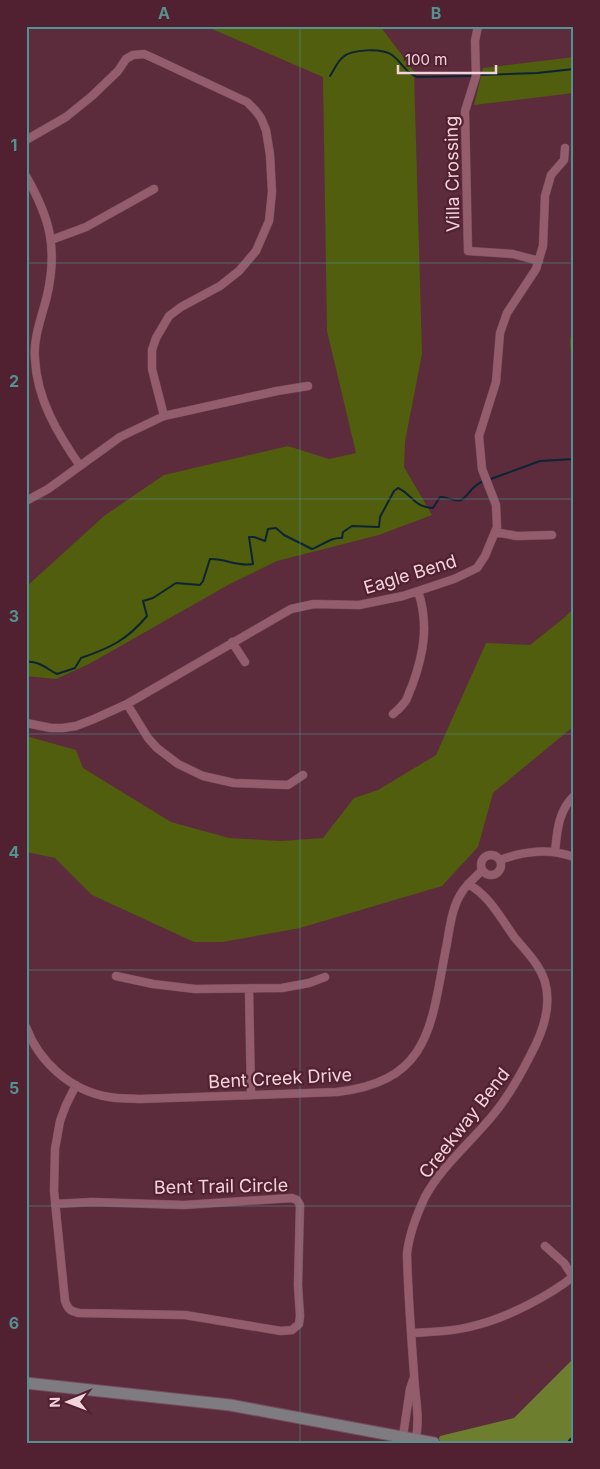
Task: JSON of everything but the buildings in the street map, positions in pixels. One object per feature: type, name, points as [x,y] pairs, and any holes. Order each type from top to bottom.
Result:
[{"type":"main road","points":[[26,1383],[230,1405],[434,1443]]},
{"type":"street","name":"Villa Crossing","points":[[478,26],[475,41],[476,76],[465,111],[468,251],[513,254],[539,261]]},
{"type":"street","points":[[26,140],[66,117],[92,96],[118,71],[126,59],[133,54],[144,54],[247,102],[262,118],[270,155],[272,192],[269,221],[256,251],[239,270],[220,286],[181,307],[169,316],[161,327],[152,350],[152,369],[164,416]]},
{"type":"street","name":"Eagle Bend","points":[[26,723],[51,728],[76,726],[126,704],[291,609],[314,604],[359,605],[403,596],[454,579],[477,568],[497,527],[496,505],[482,469],[479,436],[496,382],[500,333],[507,313],[536,269],[539,261],[543,246],[545,196],[551,175],[564,160],[564,148]]},
{"type":"street","points":[[26,176],[39,198],[46,217],[52,240],[53,262],[47,296],[40,317],[34,358],[42,400],[59,436],[80,466]]},
{"type":"street","points":[[52,240],[86,227],[154,189]]},
{"type":"street","points":[[26,501],[48,489],[120,436],[164,416],[308,386]]},
{"type":"street","points":[[494,532],[517,536],[552,535]]},
{"type":"street","points":[[393,714],[405,702],[417,671],[423,648],[424,608],[418,591]]},
{"type":"street","points":[[232,642],[245,662]]},
{"type":"street","points":[[126,704],[148,738],[157,748],[178,764],[202,776],[234,783],[288,785],[303,775]]},
{"type":"street","points":[[555,852],[560,818],[574,796]]},
{"type":"street","points":[[500,860],[528,852],[555,852],[574,857]]},
{"type":"street","points":[[491,854],[500,860],[500,870],[495,874],[488,874],[482,870],[481,863],[485,857],[491,854]]},
{"type":"street","name":"Bent Creek Drive","points":[[26,1027],[34,1046],[60,1075],[94,1094],[110,1097],[337,1092],[358,1090],[376,1084],[390,1077],[410,1062],[420,1049],[430,1023],[453,910],[461,893],[482,870]]},
{"type":"street","name":"Creekway Bend","points":[[416,1439],[419,1423],[418,1401],[414,1378],[407,1254],[413,1224],[426,1196],[439,1177],[493,1115],[521,1074],[541,1035],[547,1012],[545,981],[535,962],[484,895],[468,884]]},
{"type":"street","points":[[116,976],[154,984],[195,989],[282,988],[309,983],[325,977]]},
{"type":"street","points":[[249,989],[251,1095]]},
{"type":"street","points":[[55,1204],[57,1133],[66,1105],[76,1085]]},
{"type":"street","name":"Bent Trail Circle","points":[[292,1198],[297,1200],[300,1206],[299,1324],[292,1330],[281,1330],[185,1315],[79,1313],[69,1309],[65,1301],[55,1204],[92,1202],[184,1205],[292,1198]]},
{"type":"street","points":[[412,1334],[466,1328],[494,1320],[549,1294],[573,1276],[564,1263],[545,1246]]},
{"type":"street","name":"Creekway Bend","points":[[404,1436],[410,1389],[414,1378]]},
{"type":"green space","points":[[205,26],[380,26],[414,71],[422,354],[405,442],[404,467],[432,515],[379,535],[277,561],[228,585],[89,664],[56,679],[26,676],[26,587],[104,516],[164,475],[288,446],[329,459],[356,453],[327,331],[323,77]]},
{"type":"green space","points":[[574,57],[574,93],[474,105],[483,68]]},
{"type":"green space","points":[[574,319],[574,407],[570,341]]},
{"type":"green space","points":[[574,608],[574,726],[493,793],[478,847],[442,886],[300,928],[223,942],[194,942],[92,895],[55,858],[26,852],[26,736],[76,750],[83,768],[171,822],[229,838],[281,841],[323,838],[354,798],[378,790],[436,755],[486,643],[530,645]]},
{"type":"green space","points":[[574,1358],[574,1443],[437,1443],[440,1436],[514,1418]]},
{"type":"waterway","points":[[330,76],[337,64],[347,54],[367,50],[381,51],[392,55],[409,73],[417,77],[471,76]]},
{"type":"waterway","points":[[481,75],[537,73],[574,69]]},
{"type":"waterway","points":[[488,480],[540,461],[574,459]]},
{"type":"waterway","points":[[26,662],[38,664],[57,674],[75,668],[81,658],[101,651],[117,642],[140,624],[147,616],[143,601],[153,598],[176,583],[200,585],[210,559],[247,565],[253,564],[249,537],[265,541],[268,529],[276,528],[284,535],[312,549],[331,540],[342,538],[343,532],[352,526],[379,527],[380,517],[394,491],[398,488],[417,503],[433,508],[440,497],[456,501],[461,500],[476,485],[484,481]]}]
